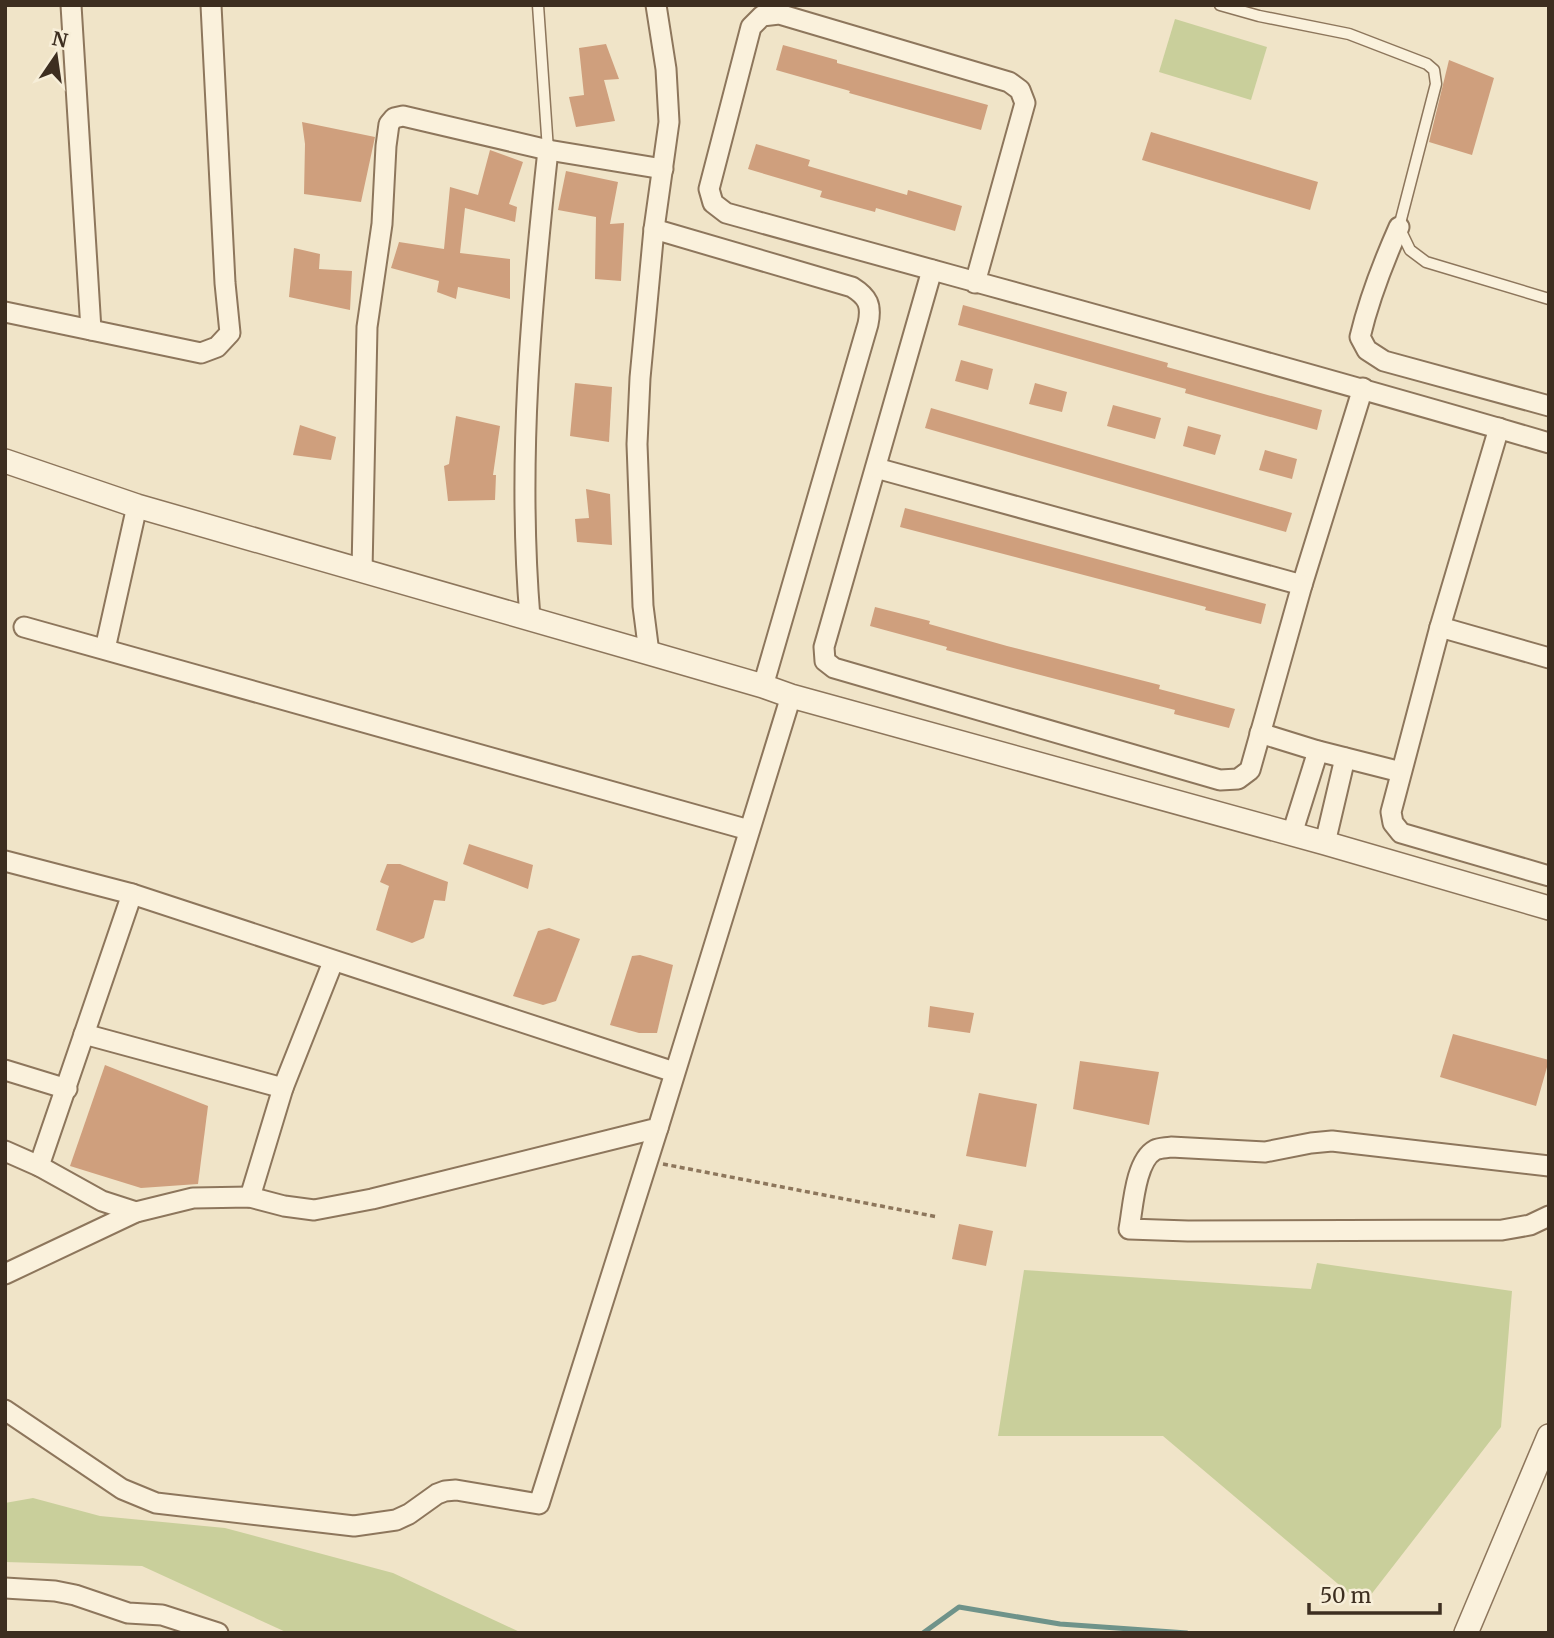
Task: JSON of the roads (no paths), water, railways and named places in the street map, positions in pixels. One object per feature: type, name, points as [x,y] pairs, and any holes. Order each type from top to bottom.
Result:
[{"type":"street","points":[[71,5],[91,330]]},
{"type":"street","points":[[5,312],[201,353],[217,347],[230,333],[225,283],[211,5]]},
{"type":"street","points":[[649,653],[643,606],[638,444],[640,378],[654,229],[669,122],[667,82],[656,5]]},
{"type":"street","points":[[975,283],[1025,103],[1020,90],[1009,82],[779,14],[762,16],[751,27],[709,189],[713,202],[726,213],[975,283],[1363,388],[1549,443]]},
{"type":"street","points":[[362,571],[367,327],[380,246],[389,124],[394,118],[403,116],[548,150],[663,169]]},
{"type":"street","points":[[530,618],[524,503],[526,420],[535,269],[548,150]]},
{"type":"street","points":[[1399,227],[1381,268],[1365,317],[1360,337],[1367,350],[1384,360],[1549,406]]},
{"type":"street","points":[[654,229],[852,287],[864,294],[869,302],[871,312],[868,324],[763,686]]},
{"type":"street","points":[[932,270],[824,647],[825,661],[834,668],[1220,780],[1238,779],[1250,770],[1302,586],[1363,388]]},
{"type":"street","points":[[1500,429],[1440,627],[1391,811],[1392,823],[1401,833],[1549,876]]},
{"type":"street","points":[[5,461],[137,506],[791,696],[1325,843],[1549,908]]},
{"type":"street","points":[[876,468],[1302,586]]},
{"type":"street","points":[[105,649],[137,506]]},
{"type":"street","points":[[24,627],[749,830]]},
{"type":"street","points":[[1440,627],[1549,659]]},
{"type":"street","points":[[5,1410],[122,1489],[156,1503],[354,1526],[396,1520],[445,1491],[456,1490],[539,1504],[791,696]]},
{"type":"street","points":[[1261,733],[1401,772]]},
{"type":"street","points":[[1292,834],[1318,751]]},
{"type":"street","points":[[1325,843],[1345,758]]},
{"type":"street","points":[[5,861],[132,894],[674,1072]]},
{"type":"street","points":[[39,1167],[132,894]]},
{"type":"street","points":[[250,1197],[283,1088],[333,962]]},
{"type":"street","points":[[84,1034],[283,1088]]},
{"type":"street","points":[[5,1070],[66,1089]]},
{"type":"street","points":[[5,1274],[136,1212],[193,1198],[250,1197],[314,1210],[372,1199],[658,1128]]},
{"type":"street","points":[[1549,1166],[1332,1141],[1265,1152],[1171,1147],[1157,1149],[1147,1156],[1141,1165],[1129,1229],[1502,1230],[1530,1225],[1549,1216]]},
{"type":"street","points":[[5,1152],[102,1201],[136,1212]]},
{"type":"street","points":[[1466,1633],[1549,1436]]},
{"type":"street","points":[[5,1588],[75,1595],[128,1613],[162,1615],[218,1633]]},
{"type":"lane","points":[[538,5],[548,150]]},
{"type":"lane","points":[[1220,5],[1259,16],[1349,34],[1427,64],[1434,70],[1436,84],[1399,227],[1410,250],[1426,262],[1549,299]]},
{"type":"waterway","points":[[923,1633],[959,1607],[1060,1624],[1187,1633]]}]
